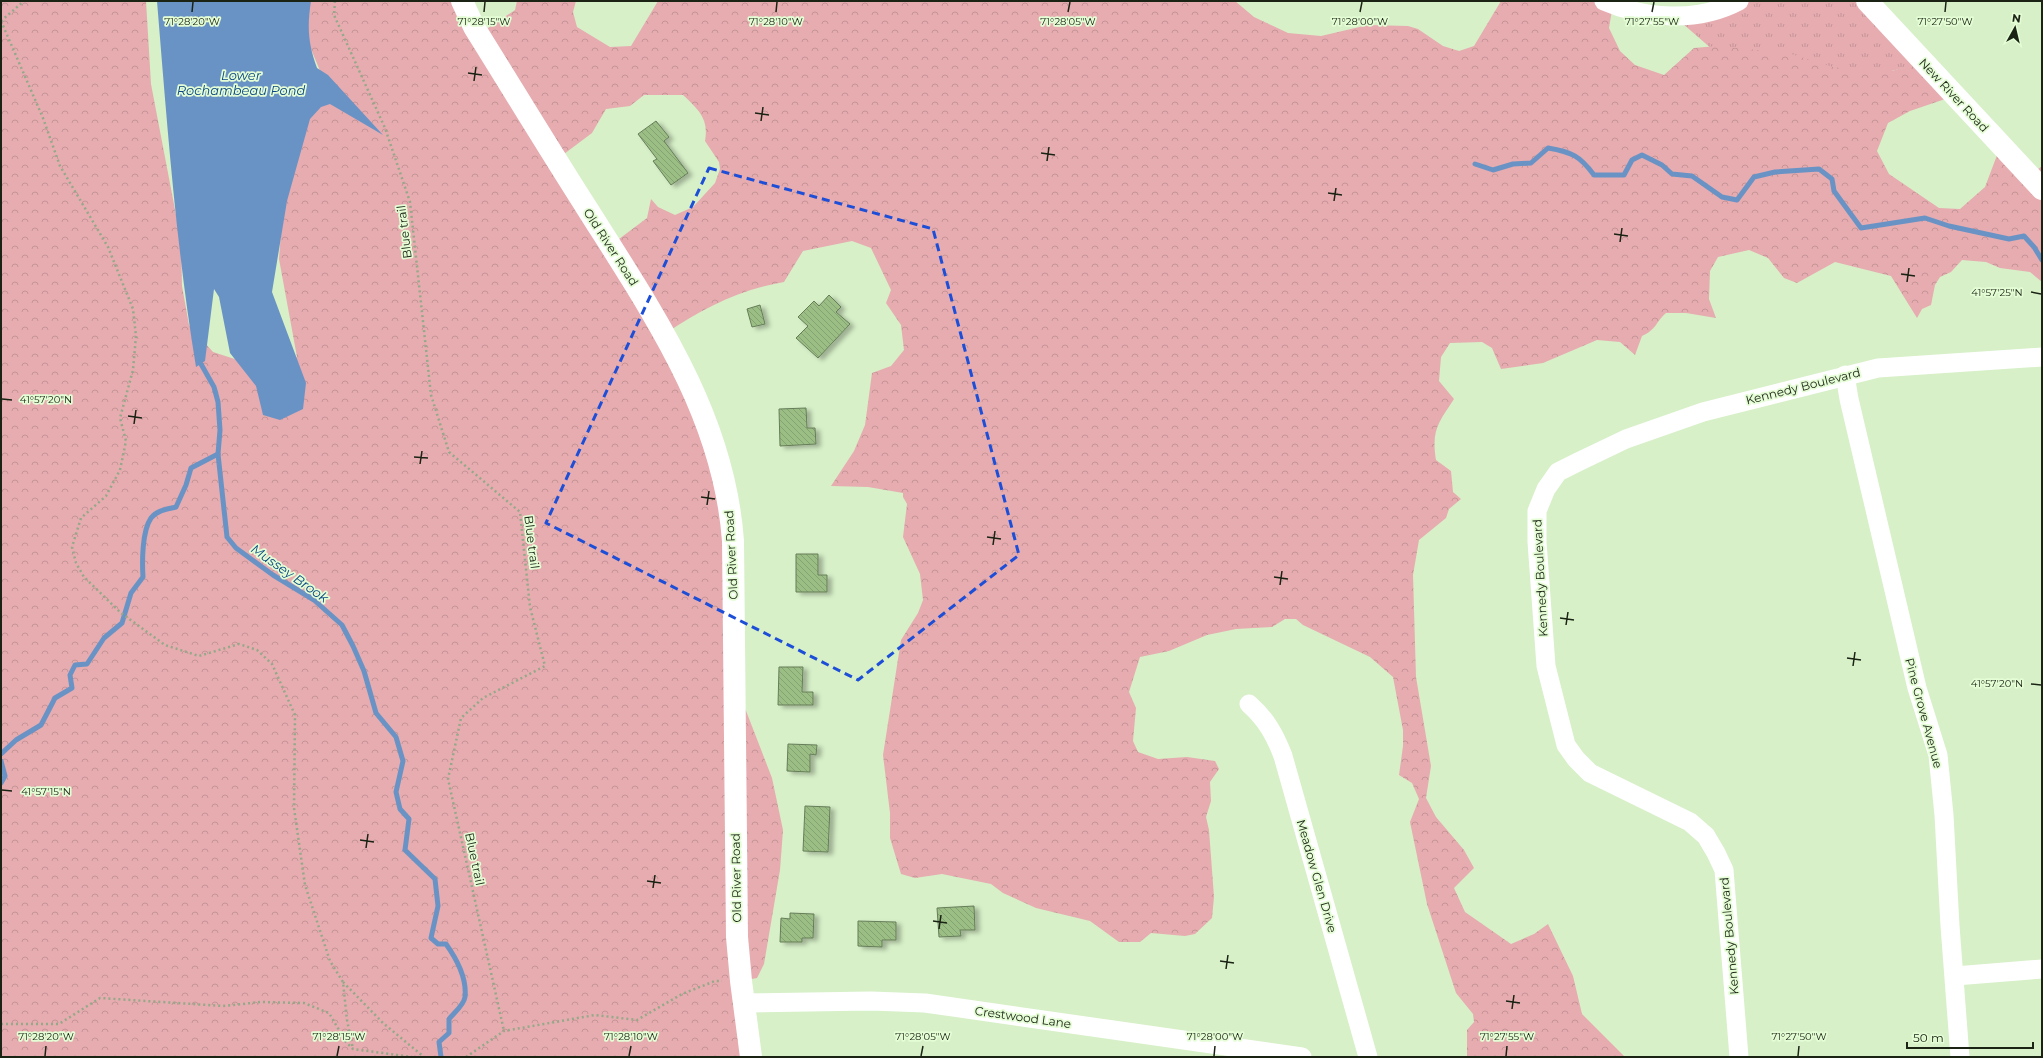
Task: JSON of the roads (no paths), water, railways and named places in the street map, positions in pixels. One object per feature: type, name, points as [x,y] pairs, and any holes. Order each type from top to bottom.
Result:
[{"type":"main road","name":"Old River Road","points":[[462,1],[474,27],[651,311],[684,370],[704,416],[723,470],[731,517],[733,541],[736,921],[743,1002],[751,1057]]},
{"type":"main road","name":"New River Road","points":[[1867,1],[2042,189]]},
{"type":"street","points":[[1604,1],[1624,10],[1675,17],[1699,14],[1731,6],[1739,1]]},
{"type":"street","name":"Kennedy Boulevard","points":[[1739,1057],[1724,877],[1716,853],[1706,836],[1690,822],[1590,773],[1576,759],[1566,744],[1546,666],[1536,542],[1537,511],[1546,489],[1558,472],[1626,439],[1704,412],[1845,375],[1878,368],[2042,357]]},
{"type":"street","name":"Pine Grove Avenue","points":[[1845,375],[1849,398],[1917,688],[1938,755],[1944,815],[1950,926],[1960,1057]]},
{"type":"street","name":"Meadow Glen Drive","points":[[1249,704],[1260,714],[1270,727],[1283,756],[1368,1057]]},
{"type":"street","points":[[1955,976],[2042,969]]},
{"type":"street","name":"Crestwood Lane","points":[[743,1002],[871,1001],[925,1003],[1302,1057]]},
{"type":"water","name":"Lower Rochambeau Pond","points":[[157,1],[311,1],[309,35],[317,68],[328,75],[383,135],[330,104],[321,107],[310,119],[287,201],[272,292],[306,383],[303,409],[280,420],[263,415],[256,386],[230,353],[219,297],[214,289],[205,361],[196,367],[183,276],[168,139]]},
{"type":"waterway","points":[[1475,164],[1493,170],[1513,164],[1531,163],[1548,148],[1563,151],[1575,156],[1580,159],[1594,175],[1624,175],[1632,160],[1642,155],[1662,165],[1672,174],[1692,176],[1722,197],[1737,200],[1754,177],[1775,172],[1819,169],[1832,179],[1834,191],[1861,228],[1925,218],[1949,226],[2009,239],[2024,236],[2034,247],[2042,260]]},
{"type":"waterway","name":"Mussey Brook","points":[[201,364],[214,387],[218,402],[220,430],[218,454],[227,537],[236,548],[273,575],[314,600],[342,625],[364,671],[376,713],[396,737],[403,761],[396,792],[400,809],[409,819],[405,850],[435,879],[438,906],[431,938],[438,944],[446,944],[457,962],[463,976],[465,990],[465,997],[461,1006],[449,1019],[449,1033],[439,1042],[441,1057]]},
{"type":"waterway","points":[[1,754],[16,740],[41,725],[55,698],[72,688],[70,675],[75,665],[87,664],[104,638],[122,623],[131,593],[143,577],[144,538],[151,518],[159,512],[176,507],[186,485],[191,468],[218,454]]},
{"type":"waterway","points":[[1,761],[5,776],[1,783]]}]
